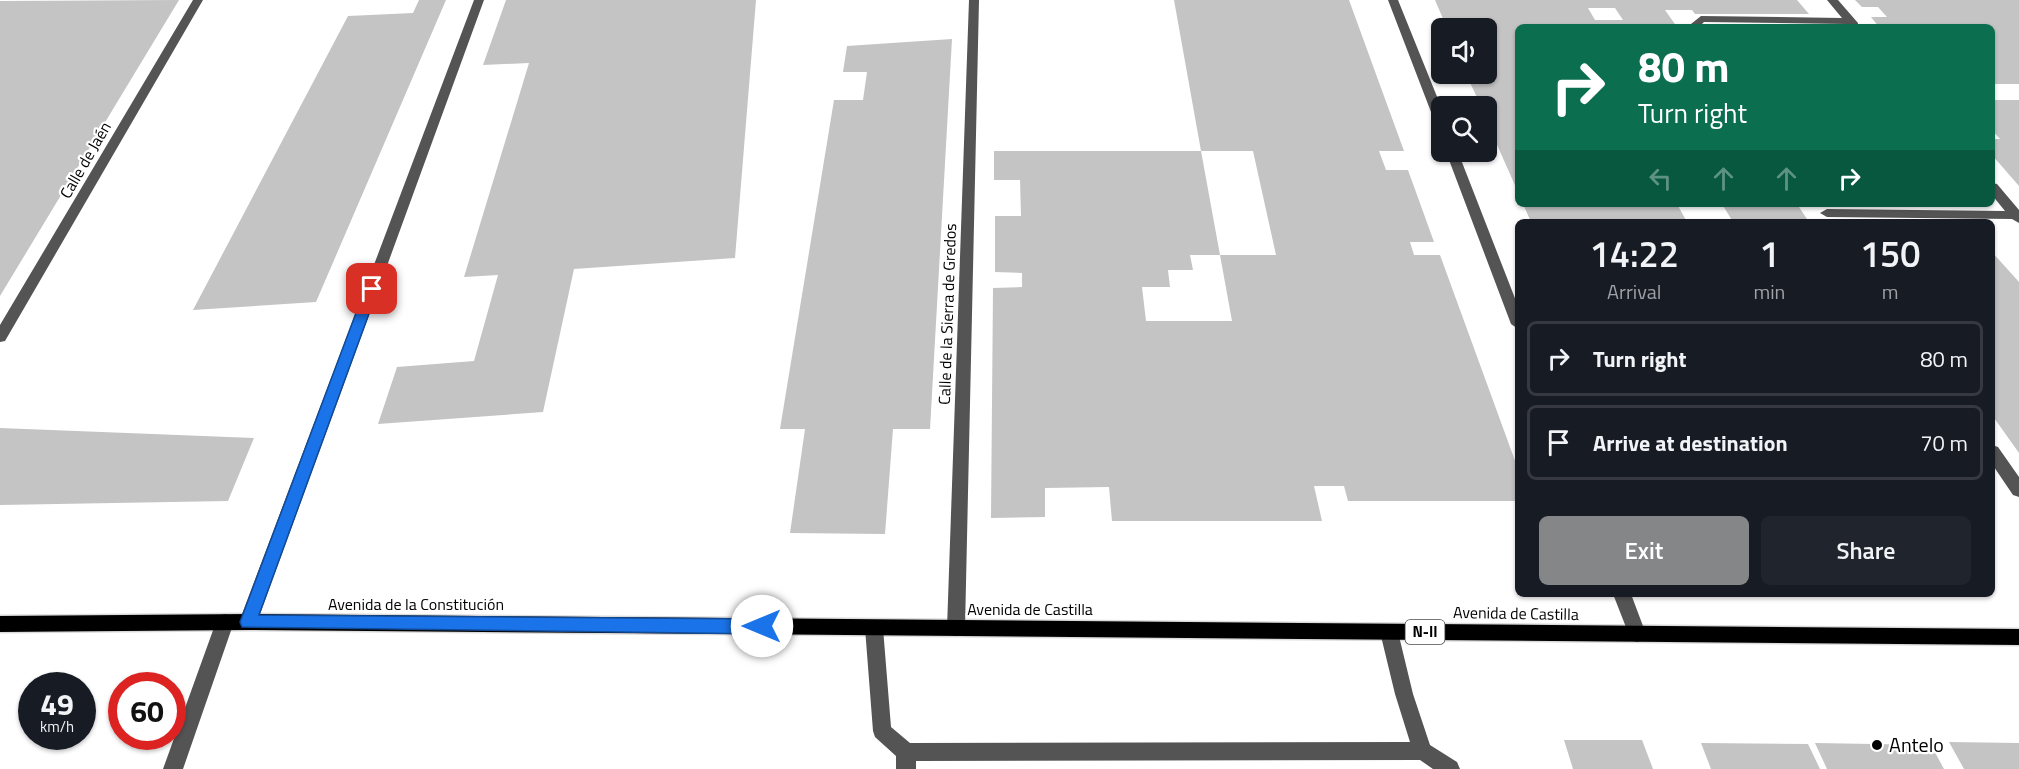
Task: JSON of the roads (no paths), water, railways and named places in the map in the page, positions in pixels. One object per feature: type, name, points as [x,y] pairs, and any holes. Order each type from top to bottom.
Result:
[{"type":"main road","name":"Avenida de la Constitución","points":[[0,624],[248,622],[832,627]]},
{"type":"main road","name":"Avenida de Castilla","points":[[832,627],[2019,637]]},
{"type":"street","name":"Calle de Jaén","points":[[0,337],[198,0]]},
{"type":"street","points":[[248,622],[479,0]]},
{"type":"street","name":"Calle de la Sierra de Gredos","points":[[956,628],[975,0]]},
{"type":"street","points":[[1394,0],[1431,96]]},
{"type":"street","points":[[1832,0],[1853,24]]},
{"type":"street","points":[[1696,24],[1701,19],[1853,24]]},
{"type":"street","points":[[1456,162],[1515,316]]},
{"type":"street","points":[[1995,191],[2017,217]]},
{"type":"street","points":[[1827,213],[2017,217]]},
{"type":"street","points":[[1995,455],[2019,490]]},
{"type":"street","points":[[1623,597],[1638,634]]},
{"type":"street","points":[[173,769],[225,622]]},
{"type":"street","points":[[874,628],[882,731],[906,761],[1424,751],[1450,769]]},
{"type":"street","points":[[1389,632],[1404,694],[1424,751]]},
{"type":"place","name":"Antelo","points":[[1877,745]]}]
